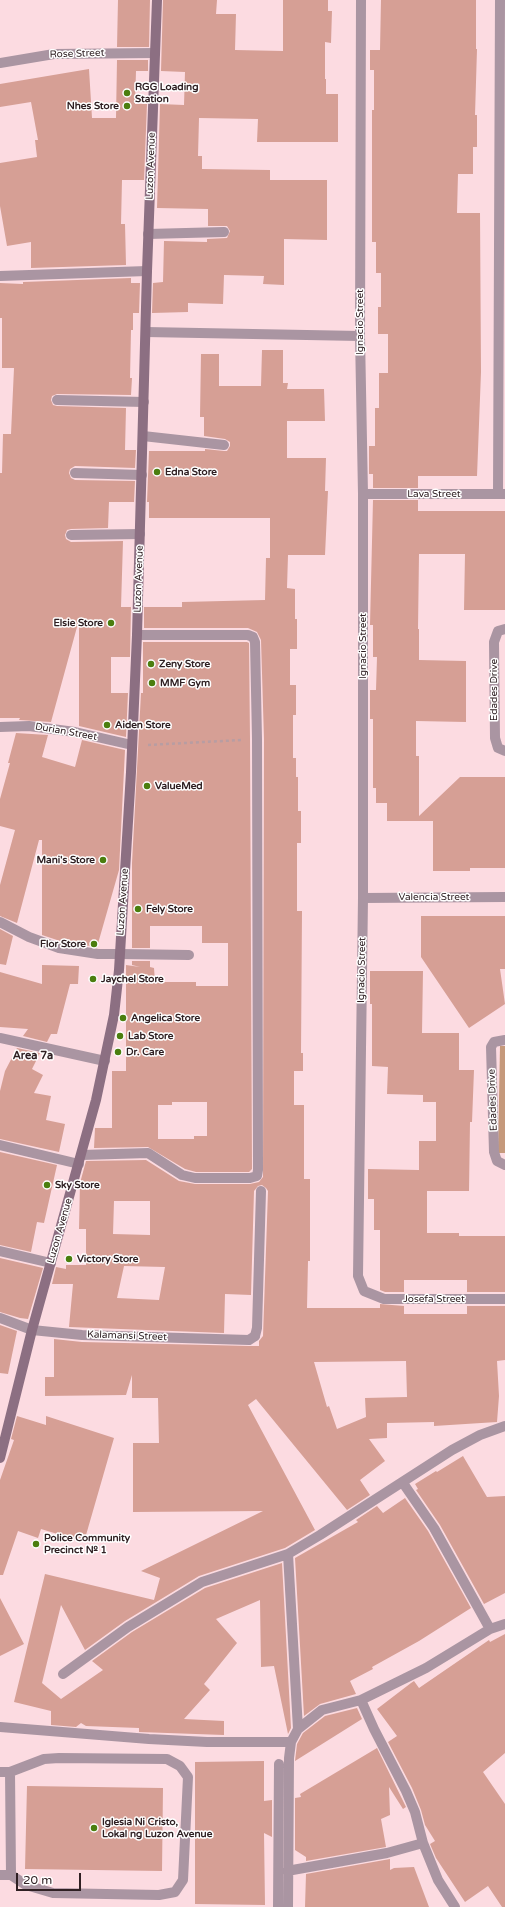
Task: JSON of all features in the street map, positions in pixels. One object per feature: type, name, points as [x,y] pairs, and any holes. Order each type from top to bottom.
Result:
[{"type":"main road","name":"Luzon Avenue","points":[[0,1458],[32,1330],[80,1159],[105,1062],[114,1015],[120,954],[137,635],[148,234],[157,0]]},
{"type":"street","name":"Ignacio Street","points":[[361,0],[360,336],[363,494],[363,898],[358,1276],[364,1291]]},
{"type":"street","points":[[500,0],[502,494]]},
{"type":"street","name":"Rose Street","points":[[0,63],[54,54],[156,53]]},
{"type":"street","points":[[148,234],[224,232]]},
{"type":"street","points":[[0,276],[147,271]]},
{"type":"street","points":[[146,332],[360,336]]},
{"type":"street","points":[[57,400],[144,402]]},
{"type":"street","points":[[143,436],[224,445]]},
{"type":"street","points":[[75,473],[142,475]]},
{"type":"street","name":"Lava Street","points":[[363,494],[502,494]]},
{"type":"street","points":[[71,535],[140,534]]},
{"type":"street","name":"Edades Drive","points":[[505,629],[498,631],[494,642],[495,738],[498,748],[505,752]]},
{"type":"street","points":[[0,1145],[80,1159],[142,1152],[153,1155],[182,1175],[195,1178],[250,1178],[257,1176],[257,739],[255,642],[253,637],[248,635],[137,635]]},
{"type":"street","name":"Durian Street","points":[[0,727],[29,726],[75,732],[132,746]]},
{"type":"street","name":"Valencia Street","points":[[363,898],[505,897]]},
{"type":"street","points":[[0,922],[29,937],[60,948],[98,954],[189,955]]},
{"type":"street","points":[[0,1038],[105,1062]]},
{"type":"street","name":"Edades Drive","points":[[505,1040],[494,1042],[492,1047],[494,1152],[497,1161],[505,1165]]},
{"type":"street","name":"Kalamansi Street","points":[[0,1318],[32,1330],[82,1335],[249,1340],[255,1336],[257,1328],[261,1191]]},
{"type":"street","points":[[0,1251],[51,1263]]},
{"type":"street","name":"Josefa Street","points":[[364,1291],[384,1299],[505,1299]]},
{"type":"street","points":[[63,1674],[128,1627],[202,1582],[288,1554],[403,1483],[452,1450],[480,1435],[505,1426]]},
{"type":"street","points":[[403,1483],[434,1528],[490,1629]]},
{"type":"street","points":[[288,1554],[298,1729]]},
{"type":"street","points":[[288,1907],[287,1871],[289,1758],[291,1742],[298,1729],[322,1710],[362,1700],[426,1668],[490,1629],[505,1624]]},
{"type":"street","points":[[362,1700],[374,1729],[406,1791],[415,1812],[424,1843],[438,1880],[454,1907]]},
{"type":"street","points":[[0,1727],[207,1742],[291,1742]]},
{"type":"street","points":[[0,1875],[11,1875],[26,1885],[54,1892],[159,1895],[175,1892],[184,1880],[188,1777],[180,1766],[167,1759],[44,1759],[5,1772],[11,1875]]},
{"type":"street","points":[[278,1907],[280,1764]]},
{"type":"street","points":[[287,1871],[387,1853],[424,1843]]},
{"type":"path","points":[[149,745],[257,739]]},
{"type":"shaded area","points":[[500,1046],[505,1046],[505,1153],[498,1153]]},
{"type":"building","points":[[118,0],[150,0],[149,47],[117,47]]},
{"type":"building","points":[[163,0],[217,0],[216,14],[236,14],[235,50],[283,51],[283,0],[328,0],[328,11],[332,11],[331,43],[325,42],[326,94],[338,94],[338,142],[257,142],[258,119],[199,118],[198,156],[202,156],[202,169],[270,170],[270,180],[327,180],[327,240],[284,239],[284,285],[263,284],[264,276],[224,275],[223,304],[188,303],[188,312],[152,313],[153,283],[163,282],[164,241],[207,242],[207,239],[227,238],[230,231],[227,226],[208,226],[208,209],[157,208],[160,104],[184,105],[185,72],[161,71]]},
{"type":"building","points":[[381,0],[476,0],[477,49],[475,115],[477,115],[477,147],[473,147],[473,174],[458,174],[457,213],[480,213],[481,372],[477,476],[418,476],[418,488],[373,488],[373,474],[369,474],[369,446],[375,446],[375,408],[379,408],[379,373],[388,373],[388,334],[378,334],[378,307],[381,307],[381,273],[376,273],[376,242],[372,242],[372,110],[374,110],[374,70],[370,70],[370,50],[380,50]]},
{"type":"building","points":[[117,60],[148,60],[148,71],[136,71],[135,104],[147,104],[144,180],[122,180],[121,224],[125,224],[126,265],[31,268],[31,242],[7,246],[0,206],[0,163],[37,157],[35,140],[38,140],[31,102],[0,107],[0,84],[89,69],[92,118],[116,118]]},
{"type":"building","points":[[131,278],[131,283],[140,283],[139,313],[133,313],[133,330],[131,330],[131,395],[57,394],[52,396],[51,400],[53,405],[57,406],[126,408],[125,450],[136,450],[135,468],[75,466],[70,469],[69,473],[71,478],[75,480],[135,481],[134,502],[109,502],[108,528],[71,529],[67,530],[65,535],[66,539],[71,542],[123,541],[121,607],[131,607],[130,657],[111,657],[111,693],[128,693],[126,737],[79,726],[79,627],[77,627],[51,722],[19,720],[20,718],[0,718],[0,473],[2,473],[3,434],[11,434],[14,368],[2,368],[0,283],[23,284],[23,282]]},
{"type":"building","points":[[262,350],[283,350],[283,383],[288,383],[287,389],[324,389],[325,421],[287,421],[287,458],[326,458],[325,491],[328,491],[325,555],[288,555],[287,588],[295,589],[295,619],[297,619],[297,649],[290,649],[290,685],[296,685],[296,715],[293,715],[293,758],[296,758],[296,777],[298,777],[298,811],[301,811],[301,843],[297,843],[297,911],[302,911],[301,1053],[303,1053],[303,1071],[294,1071],[294,1105],[304,1105],[304,1179],[310,1179],[310,1261],[308,1261],[307,1308],[380,1308],[380,1304],[404,1306],[404,1314],[467,1314],[467,1306],[505,1306],[505,1360],[497,1361],[499,1396],[497,1422],[434,1426],[434,1422],[387,1423],[387,1438],[369,1439],[385,1461],[360,1480],[370,1495],[347,1510],[256,1399],[248,1405],[315,1530],[285,1548],[199,1576],[125,1621],[85,1650],[61,1605],[42,1683],[61,1699],[103,1670],[92,1661],[132,1632],[205,1588],[282,1563],[291,1728],[288,1734],[274,1666],[261,1667],[260,1600],[216,1619],[237,1643],[204,1684],[210,1690],[184,1719],[224,1721],[224,1735],[139,1732],[139,1728],[86,1726],[81,1723],[76,1727],[51,1725],[51,1711],[14,1702],[45,1574],[154,1600],[160,1578],[141,1571],[263,1511],[133,1512],[133,1443],[159,1443],[158,1398],[132,1398],[132,1375],[126,1395],[45,1396],[45,1377],[54,1377],[54,1339],[82,1342],[259,1346],[259,1341],[263,1336],[268,1191],[262,1185],[258,1186],[254,1191],[251,1295],[225,1294],[224,1333],[69,1327],[73,1284],[52,1284],[56,1267],[66,1269],[66,1265],[86,1265],[86,1229],[79,1229],[80,1183],[86,1161],[146,1160],[179,1181],[195,1184],[250,1184],[259,1182],[263,1177],[264,739],[261,640],[257,632],[248,628],[144,628],[144,607],[182,607],[182,602],[265,600],[266,558],[270,558],[270,518],[149,518],[149,502],[147,502],[149,451],[205,451],[205,449],[227,451],[230,446],[230,442],[225,439],[204,436],[204,417],[200,417],[201,354],[219,354],[219,386],[261,386]],"holes":[[[114,1201],[150,1201],[150,1235],[113,1234]],[[124,1266],[165,1267],[159,1300],[117,1298]],[[406,1361],[407,1397],[365,1398],[366,1417],[337,1429],[329,1406],[327,1407],[314,1362]]]},
{"type":"building","points":[[373,500],[418,500],[418,511],[505,511],[505,610],[464,610],[465,554],[419,554],[419,660],[466,661],[466,722],[416,721],[416,756],[419,756],[419,816],[460,777],[505,777],[505,868],[470,868],[470,871],[433,871],[433,821],[387,821],[387,803],[376,803],[376,788],[373,788],[373,719],[370,719],[370,690],[376,690],[377,657],[373,657],[373,625],[370,625]]},
{"type":"building","points":[[143,642],[249,643],[252,1169],[249,1172],[196,1172],[185,1169],[148,1147],[94,1148],[95,1128],[112,1128],[112,1071],[126,1071],[126,965],[140,967],[132,965],[132,961],[150,961],[150,967],[154,968],[155,982],[196,982],[196,986],[228,986],[228,943],[202,943],[202,926],[150,926],[150,948],[132,948],[132,863],[141,693],[143,693]],"holes":[[[172,1102],[207,1102],[207,1136],[194,1136],[194,1139],[158,1139],[158,1105],[172,1105]]]},
{"type":"building","points":[[16,733],[48,735],[42,757],[75,767],[82,740],[125,750],[119,870],[97,947],[63,942],[42,935],[42,840],[39,840],[17,923],[0,916],[0,885],[15,830],[0,826],[0,799],[10,763],[8,763]]},
{"type":"building","points":[[421,916],[505,916],[505,969],[500,969],[505,1004],[469,1028],[421,957]]},
{"type":"building","points":[[0,929],[13,936],[6,965],[0,964]]},
{"type":"building","points":[[42,965],[79,966],[78,984],[70,984],[57,1034],[51,1034],[47,1042],[23,1036],[28,1029],[0,1027],[0,972],[42,984]]},
{"type":"building","points":[[370,971],[423,971],[422,1033],[459,1033],[459,1070],[474,1070],[472,1122],[470,1122],[469,1191],[427,1191],[427,1233],[459,1233],[459,1236],[505,1236],[505,1292],[467,1292],[467,1280],[404,1280],[404,1292],[385,1292],[380,1290],[380,1230],[374,1230],[374,1199],[368,1199],[368,1169],[419,1170],[419,1141],[436,1141],[436,1102],[423,1102],[423,1095],[387,1094],[388,1067],[372,1066],[372,1004],[370,1004]]},
{"type":"building","points":[[17,1048],[40,1053],[32,1069],[43,1075],[34,1093],[51,1096],[46,1120],[65,1124],[59,1152],[0,1139],[0,1091],[5,1071]]},
{"type":"building","points":[[0,1152],[57,1165],[44,1223],[37,1222],[31,1252],[0,1245]]},
{"type":"building","points":[[0,1258],[43,1268],[28,1319],[0,1312]]},
{"type":"building","points":[[0,1325],[17,1331],[8,1374],[0,1373]]},
{"type":"building","points":[[17,1416],[46,1425],[46,1416],[114,1438],[84,1542],[41,1529],[38,1538],[18,1531],[3,1575],[0,1575],[0,1480],[14,1440],[11,1439]]},
{"type":"building","points":[[463,1456],[487,1497],[505,1496],[505,1593],[484,1604],[440,1525],[416,1490],[418,1489],[415,1484]]},
{"type":"building","points":[[405,1498],[428,1531],[471,1608],[419,1641],[372,1667],[373,1669],[350,1681],[356,1694],[320,1704],[304,1716],[295,1558],[358,1522],[356,1520],[377,1506],[383,1513]]},
{"type":"building","points":[[0,1598],[24,1644],[0,1656]]},
{"type":"building","points":[[505,1634],[505,1753],[483,1772],[505,1804],[505,1907],[502,1907],[488,1886],[465,1902],[436,1858],[430,1844],[435,1841],[425,1825],[412,1788],[388,1742],[397,1736],[377,1709],[414,1681],[419,1688],[489,1640],[490,1642]]},
{"type":"building","points":[[357,1708],[362,1719],[295,1761],[297,1744],[303,1733],[325,1716]]},
{"type":"building","points":[[377,1748],[406,1807],[403,1809],[389,1787],[390,1815],[381,1819],[386,1847],[306,1861],[306,1857],[295,1850],[295,1798],[301,1797],[300,1794]]},
{"type":"building","points":[[264,1761],[264,1801],[272,1800],[272,1837],[264,1833],[265,1905],[195,1904],[195,1762]]},
{"type":"building","name":"Iglesia Ni Cristo, Lokal ng Luzon Avenue","points":[[27,1786],[163,1788],[162,1871],[25,1869]]},
{"type":"building","points":[[390,1859],[390,1870],[394,1868],[414,1867],[429,1907],[305,1907],[306,1874]]},
{"type":"place","name":"RGG Loading Station","points":[[127,93]]},
{"type":"place","name":"Nhes Store","points":[[127,106]]},
{"type":"place","name":"Edna Store","points":[[157,472]]},
{"type":"place","name":"Elsie Store","points":[[111,623]]},
{"type":"place","name":"Zeny Store","points":[[151,664]]},
{"type":"place","name":"MMF Gym","points":[[152,683]]},
{"type":"place","name":"Aiden Store","points":[[107,725]]},
{"type":"place","name":"ValueMed","points":[[147,786]]},
{"type":"place","name":"Mani's Store","points":[[103,860]]},
{"type":"place","name":"Fely Store","points":[[138,909]]},
{"type":"place","name":"Flor Store","points":[[94,944]]},
{"type":"place","name":"Jaychel Store","points":[[93,979]]},
{"type":"place","name":"Angelica Store","points":[[123,1018]]},
{"type":"place","name":"Lab Store","points":[[120,1036]]},
{"type":"place","name":"Dr. Care","points":[[118,1052]]},
{"type":"place","name":"Sky Store","points":[[47,1185]]},
{"type":"place","name":"Victory Store","points":[[69,1259]]},
{"type":"place","name":"Police Community Precinct № 1","points":[[36,1544]]},
{"type":"place","name":"Iglesia Ni Cristo, Lokal ng Luzon Avenue","points":[[94,1828]]},
{"type":"district","name":"Area 7a","points":[[33,1056]]}]
